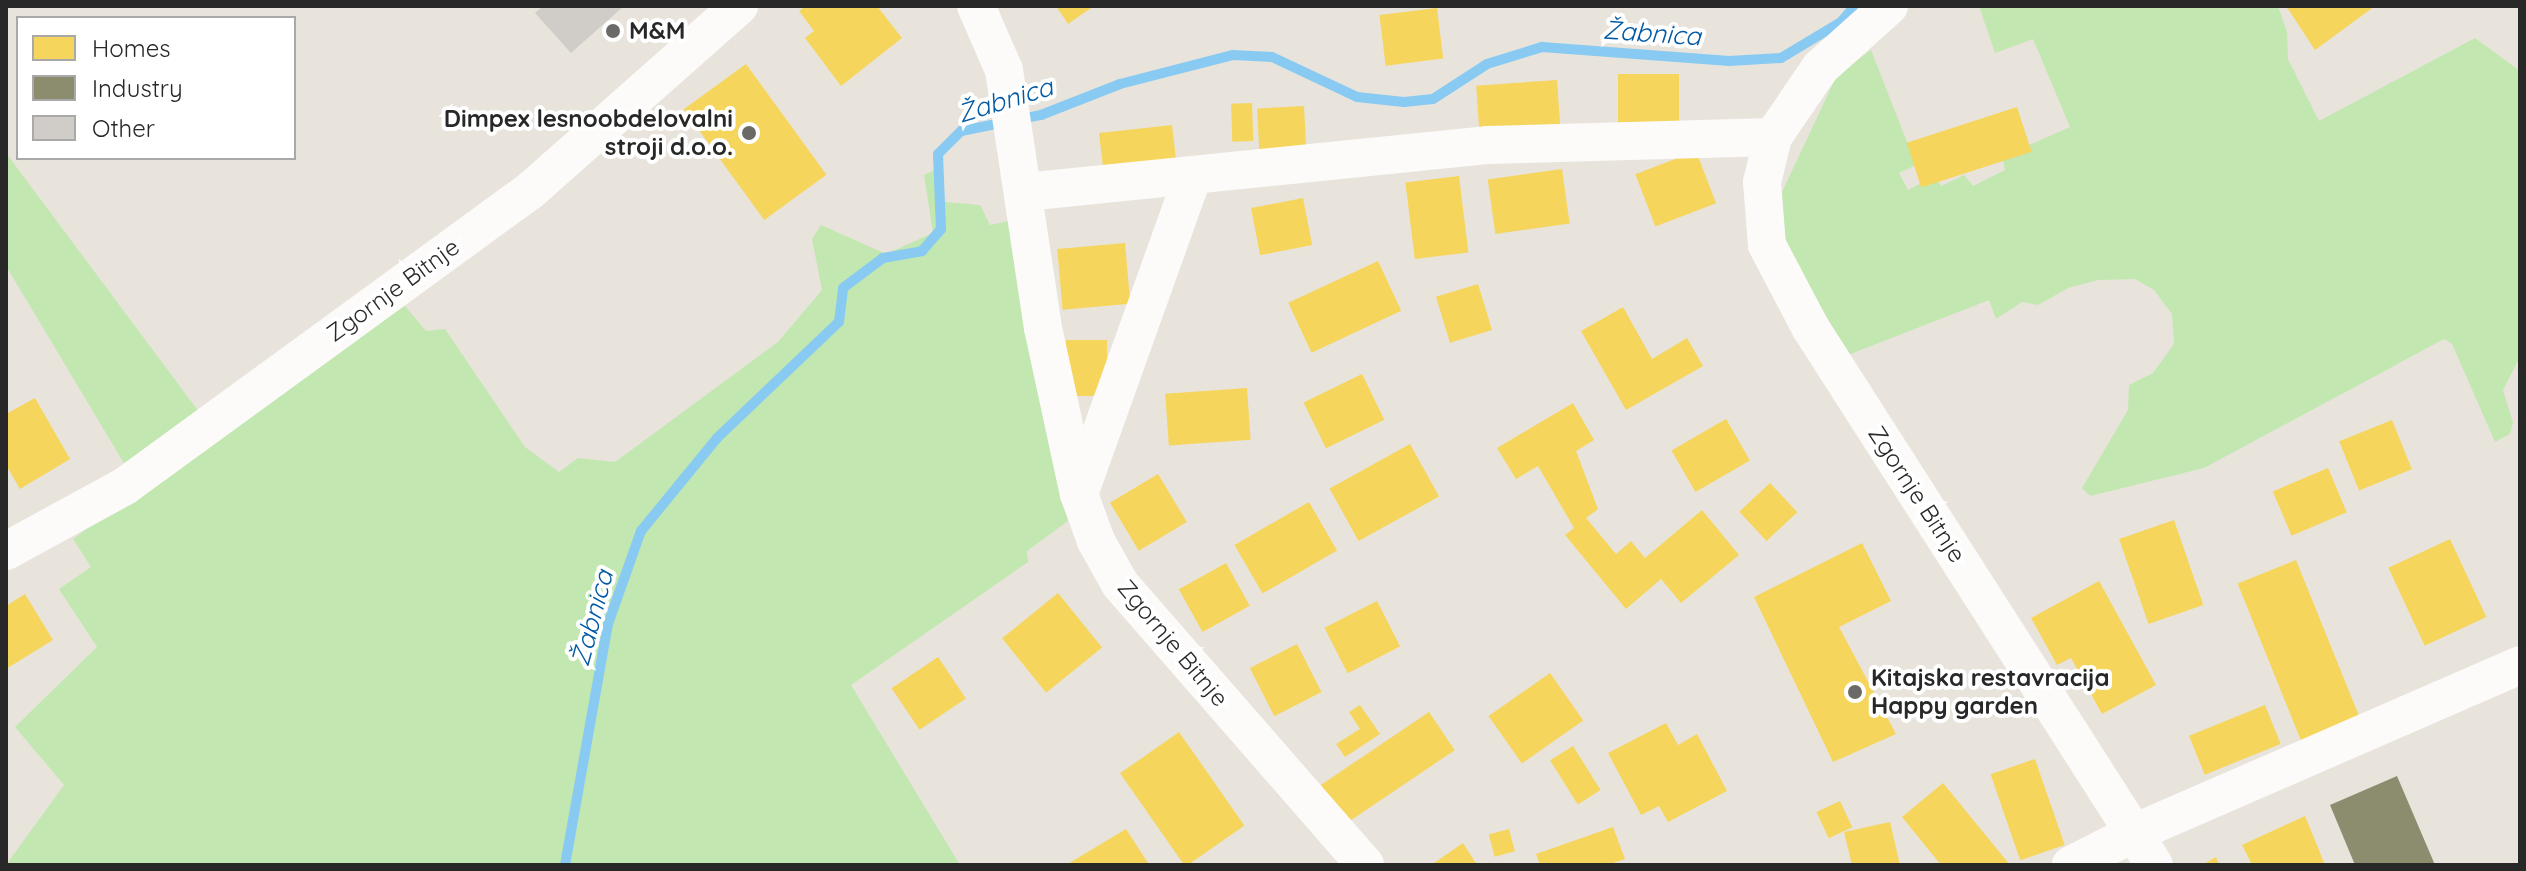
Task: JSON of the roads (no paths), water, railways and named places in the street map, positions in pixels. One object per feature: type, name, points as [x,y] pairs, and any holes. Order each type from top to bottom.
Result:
[{"type":"street","name":"Zgornje Bitnje","points":[[15,546],[125,486],[531,190],[739,6]]},
{"type":"street","name":"Zgornje Bitnje","points":[[976,6],[1004,70],[1025,192],[1043,328],[1079,494],[1120,584],[1365,865]]},
{"type":"street","name":"Zgornje Bitnje","points":[[1889,6],[1820,68],[1773,137],[1762,182],[1761,216],[1784,282],[2154,865]]},
{"type":"street","points":[[1025,192],[1192,179],[1487,145],[1773,137]]},
{"type":"street","points":[[1079,494],[1192,179]]},
{"type":"street","points":[[2071,865],[2134,833],[2520,665]]},
{"type":"waterway","name":"Žabnica","points":[[565,865],[608,624],[641,531],[717,438],[839,322],[843,288],[883,258],[922,251],[941,229],[938,154],[961,131],[1041,115],[1120,84],[1233,55],[1272,57],[1357,97],[1404,102],[1433,99],[1487,64],[1542,47],[1729,61],[1781,58],[1841,22],[1855,6]]},
{"type":"place","name":"M&M","points":[[613,31]]},
{"type":"place","name":"Dimpex lesnoobdelovalni stroji d.o.o.","points":[[749,133]]},
{"type":"place","name":"Kitajska restavracija Happy garden","points":[[1855,692]]}]
